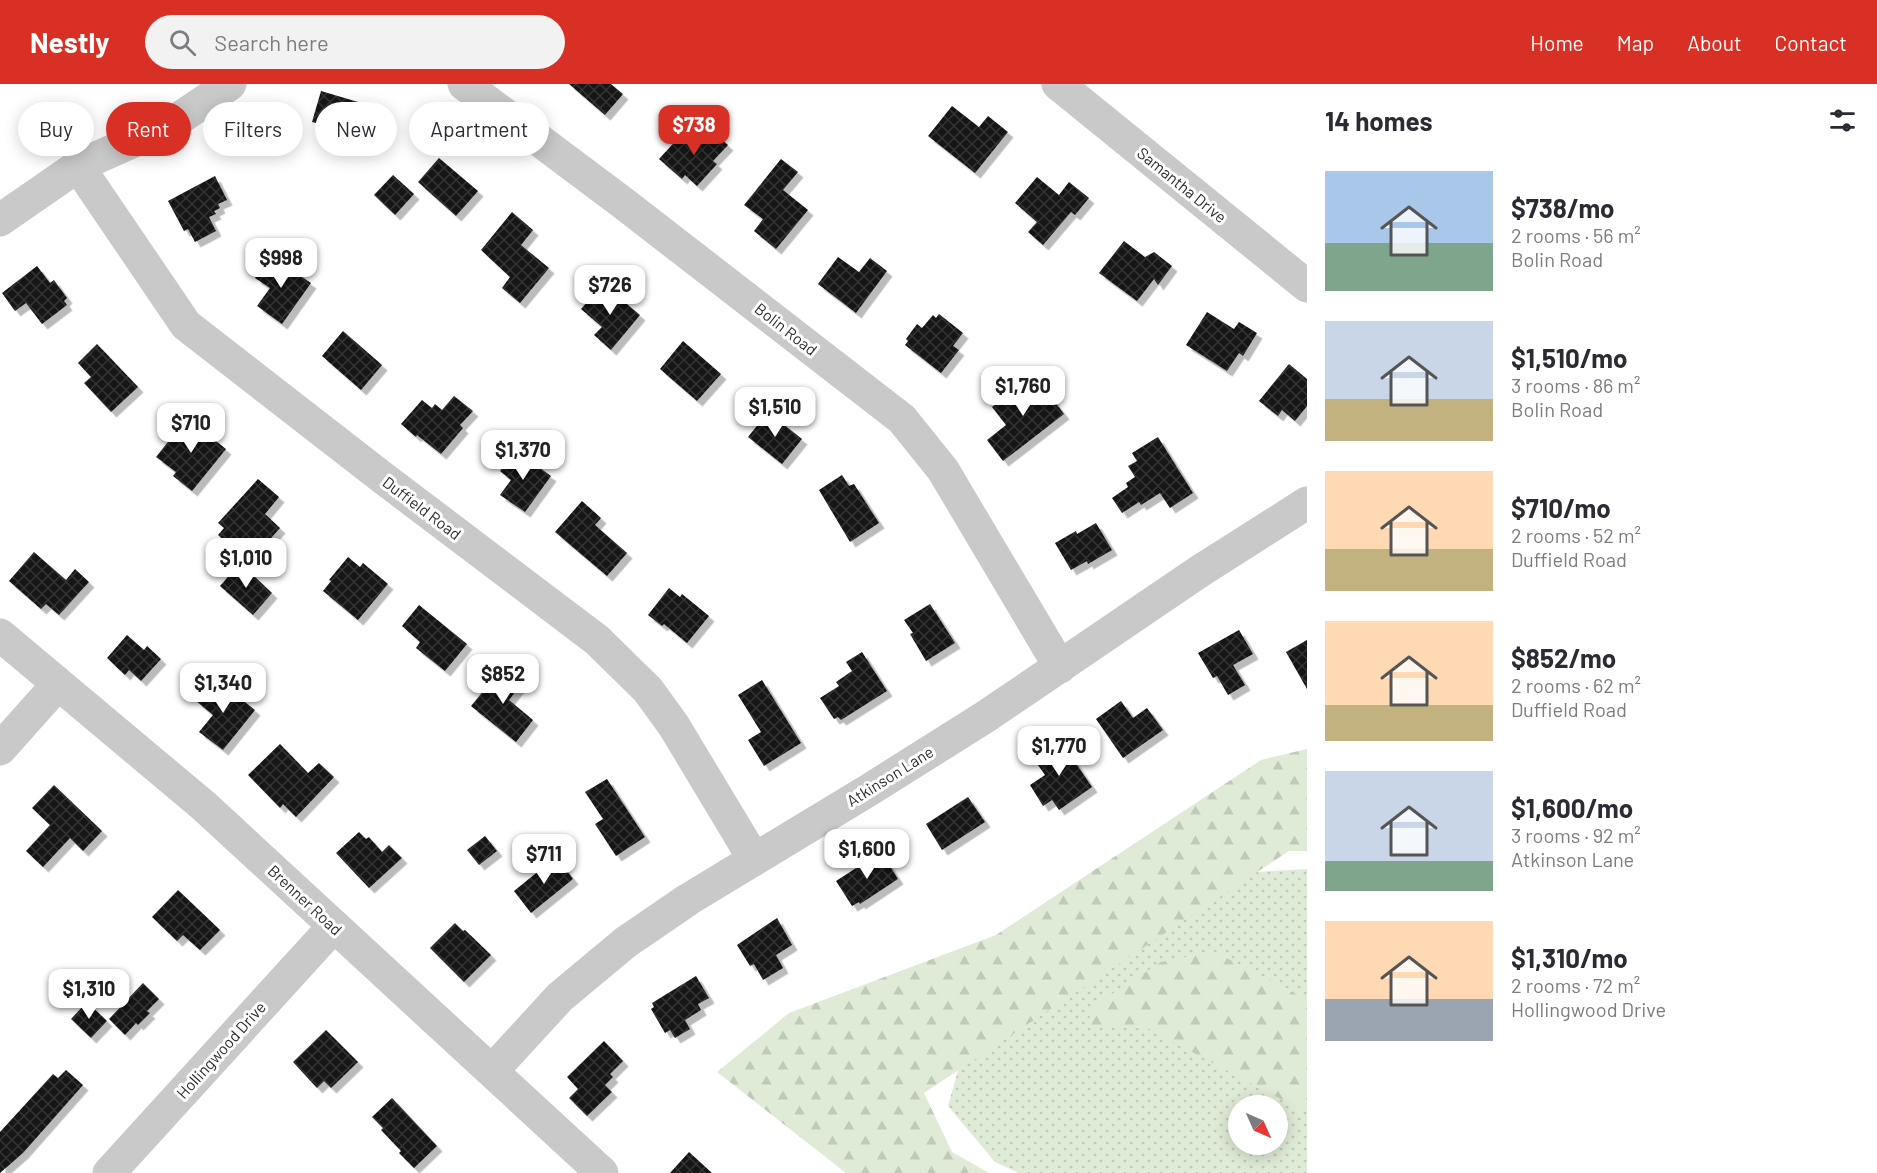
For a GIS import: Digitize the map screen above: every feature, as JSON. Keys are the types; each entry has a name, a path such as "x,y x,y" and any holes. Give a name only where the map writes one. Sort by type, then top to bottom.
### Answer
{"street":[{"path":"0,220 78,166 168,126 230,84"},
{"name":"Bolin Road","path":"464,84 623,203 902,419 943,470 1060,667"},
{"name":"Samantha Drive","path":"1058,84 1307,286"},
{"name":"Duffield Road","path":"78,166 186,324 373,471 597,640 648,690 674,726 754,859"},
{"name":"Atkinson Lane","path":"492,1071 560,997 626,942 689,899 869,790 1060,667 1200,571 1307,503"},
{"name":"Brenner Road","path":"0,635 204,806 602,1173"},
{"path":"0,749 58,684"},
{"name":"Hollingwood Drive","path":"109,1173 334,926"}],"green space":[{"path":"1307,749 1307,851 1289,851 924,1093 952,1152 989,1173 846,1173 717,1072 789,1013 996,935 1261,760"},
{"path":"1307,869 1307,1173 1019,1173 995,1162 948,1106 967,1038 1184,876"},
{"path":"1213,951 1307,1000 1307,1113 1288,1103 1288,1095 1273,1095 1149,1029 1086,1025 1095,1005 1161,962"}],"building":[{"path":"569,84 611,84 623,94 605,115"},
{"path":"321,91 358,102 318,102"},
{"path":"952,106 979,127 988,116 1008,132 975,173 928,136"},
{"path":"708,128 728,145 713,161 717,164 697,186 685,175 682,179 659,159 681,135 693,145"},
{"path":"439,158 478,191 456,216 418,182"},
{"path":"781,159 798,172 783,190 808,210 776,249 754,231 763,219 744,205"},
{"path":"393,175 414,194 395,215 374,195"},
{"path":"215,176 227,200 218,204 220,208 214,211 216,214 209,217 216,231 195,242 188,229 184,231 168,201"},
{"path":"1037,177 1059,195 1069,182 1089,198 1075,215 1071,212 1043,245 1028,232 1037,222 1015,203"},
{"path":"512,212 533,230 521,245 549,268 520,303 502,288 510,277 481,250"},
{"path":"1124,241 1145,257 1154,252 1172,266 1158,285 1154,279 1137,301 1099,273"},
{"path":"271,256 311,283 282,324 257,306 270,288 255,278"},
{"path":"838,257 859,272 870,258 887,271 856,313 818,284"},
{"path":"37,266 50,283 54,280 67,298 64,301 67,305 42,324 26,303 15,311 2,293"},
{"path":"603,284 640,315 611,350 594,335 602,327 581,309"},
{"path":"1207,312 1234,329 1239,322 1257,333 1243,356 1239,353 1227,371 1186,345"},
{"path":"939,314 963,333 953,346 959,350 941,373 905,345 908,341 906,339 917,324 922,328 933,315 936,318"},
{"path":"343,331 382,365 361,390 322,356"},
{"path":"683,341 721,374 697,401 660,369"},
{"path":"97,344 138,387 111,412 84,383 91,377 78,363"},
{"path":"1289,364 1307,379 1307,406 1295,421 1282,410 1278,416 1259,401"},
{"path":"1034,375 1064,414 1003,461 987,440 1006,425 992,407"},
{"path":"454,396 473,411 460,425 463,428 441,454 401,424 422,400 432,408 435,404 442,410"},
{"path":"768,412 802,439 782,464 748,437"},
{"path":"187,418 226,449 192,491 173,476 176,472 156,457"},
{"path":"1158,437 1193,493 1170,508 1160,493 1141,505 1139,502 1122,513 1112,498 1128,487 1126,483 1135,477 1128,466 1137,461 1132,453"},
{"path":"515,450 551,476 525,512 500,495 511,480 500,471"},
{"path":"842,475 849,486 854,484 879,523 850,542 819,490"},
{"path":"258,479 279,497 265,514 280,528 249,563 218,535 224,528 218,523"},
{"path":"582,501 601,518 595,525 627,553 607,576 555,532"},
{"path":"1096,523 1112,550 1088,564 1087,561 1071,570 1055,543"},
{"path":"34,552 66,580 75,569 89,582 59,615 46,604 41,609 9,581"},
{"path":"348,557 360,567 363,563 388,584 358,620 323,591"},
{"path":"240,563 272,593 253,615 220,586"},
{"path":"669,588 680,597 682,594 709,616 687,643 664,624 662,626 648,615"},
{"path":"930,604 955,643 926,661 904,620"},
{"path":"419,605 467,644 445,671 416,648 420,642 402,626"},
{"path":"1239,630 1253,654 1233,665 1245,685 1228,695 1217,676 1213,678 1198,653"},
{"path":"127,635 144,650 147,646 161,659 141,681 129,670 125,675 107,658"},
{"path":"1307,640 1307,689 1286,652"},
{"path":"862,652 887,691 841,720 838,717 834,719 820,698 839,686 836,682 852,671 846,662"},
{"path":"503,667 522,683 509,700 533,720 516,742 471,706"},
{"path":"215,678 255,710 223,750 199,732 213,715 196,701"},
{"path":"762,680 801,743 764,766 748,740 761,732 738,695"},
{"path":"1121,701 1133,718 1147,708 1163,730 1123,758 1096,719"},
{"path":"1060,740 1092,787 1059,810 1052,800 1043,806 1030,785 1045,775 1033,758"},
{"path":"280,744 308,773 319,763 334,777 296,817 283,804 280,808 248,775"},
{"path":"607,779 645,837 616,856 595,824 603,819 585,792"},
{"path":"54,785 102,831 83,851 70,838 43,867 26,851 50,825 32,808"},
{"path":"968,797 985,822 942,850 926,824"},
{"path":"359,832 366,839 369,837 382,852 389,845 402,858 369,888 336,853"},
{"path":"485,836 497,851 479,865 467,850"},
{"path":"881,852 898,879 860,904 859,902 852,906 836,881"},
{"path":"556,857 573,879 531,913 514,891"},
{"path":"178,890 220,930 200,950 183,935 177,941 152,917"},
{"path":"777,918 792,945 776,955 783,968 763,980 754,964 750,966 737,945"},
{"path":"455,923 491,955 464,982 430,948"},
{"path":"696,976 709,998 698,1004 701,1010 685,1020 690,1029 675,1038 670,1030 665,1033 651,1009 654,1007 652,1003"},
{"path":"143,983 159,999 147,1011 150,1013 125,1035 109,1019"},
{"path":"87,1002 107,1021 91,1038 71,1019"},
{"path":"326,1030 358,1062 331,1088 324,1081 317,1088 293,1062"},
{"path":"604,1041 623,1061 610,1074 613,1077 605,1085 612,1092 587,1116 569,1098 578,1089 567,1077"},
{"path":"66,1070 83,1085 23,1153 0,1173 0,1132 53,1074 58,1078"},
{"path":"392,1098 437,1146 414,1168 399,1153 401,1151 372,1117"},
{"path":"689,1152 712,1173 670,1173"}]}
